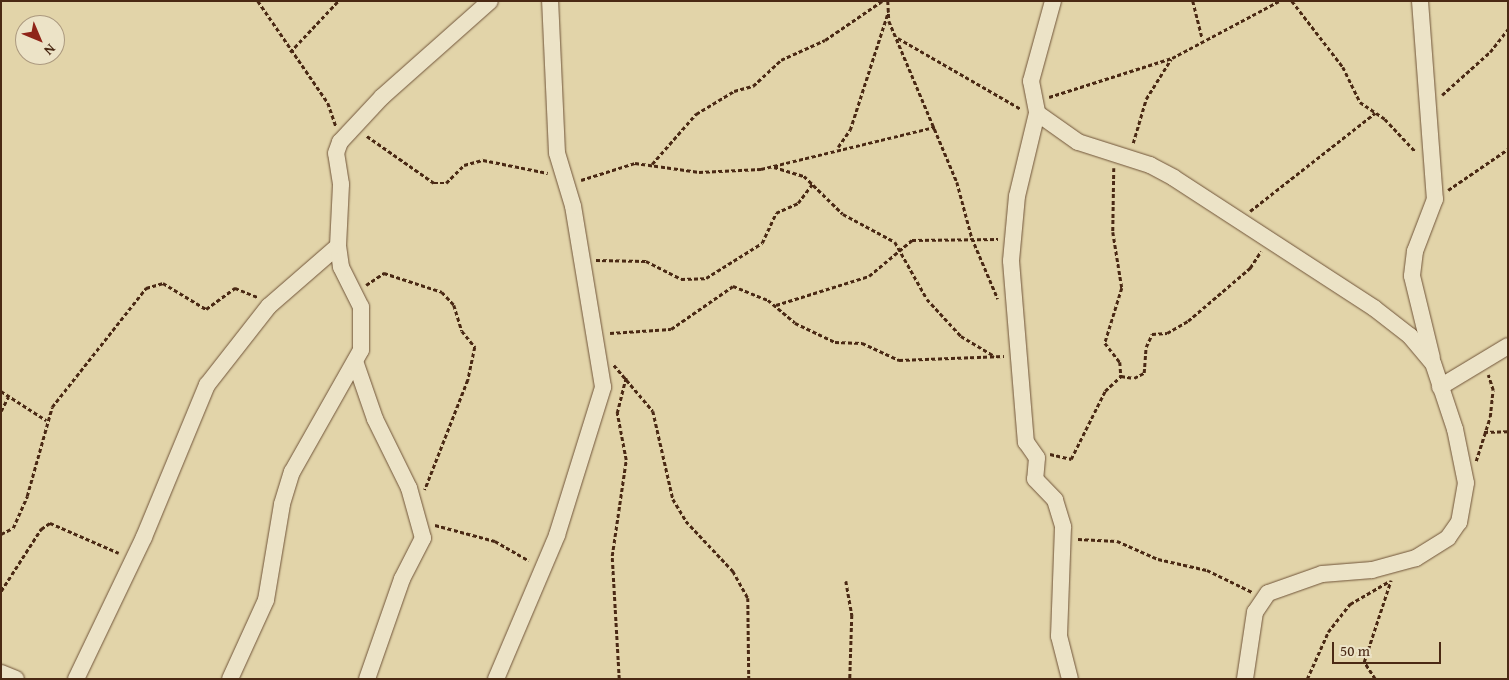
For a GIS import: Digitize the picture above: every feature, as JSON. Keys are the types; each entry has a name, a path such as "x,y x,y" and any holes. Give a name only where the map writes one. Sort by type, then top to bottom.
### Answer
{"street":[{"path":"230,679 266,600 282,504 292,472 311,433 356,364 363,323 354,292 341,266 338,246 342,184 336,153 340,142 352,125 490,1"},
{"path":"496,679 541,576 600,407 599,354 582,259 557,153 550,1"},
{"path":"1053,1 1031,81 1035,111 1012,236 1026,442 1037,458 1033,473 1060,513 1064,540 1059,636 1070,679"},
{"path":"1245,679 1255,612 1268,594 1322,574 1404,561 1435,550 1448,538 1459,522 1466,483 1412,276 1415,251 1434,199 1430,105 1420,1"},
{"path":"1035,111 1078,142 1150,165 1240,220 1374,308 1410,336 1433,362"},
{"path":"76,679 133,557 207,385 269,306 338,246"},
{"path":"1440,387 1482,359 1508,346"},
{"path":"356,364 416,514 423,538 402,579 367,679"},
{"path":"1,673 16,679"}],"path":[{"path":"258,1 290,52 328,103 340,142"},
{"path":"290,52 338,1"},
{"path":"652,164 696,114 761,81 781,60 825,40 882,1"},
{"path":"838,148 846,139 862,96 888,10 888,1"},
{"path":"1193,1 1202,39"},
{"path":"897,37 1035,111 1172,58 1202,39 1251,19 1279,1"},
{"path":"1292,1 1342,68 1360,102 1401,133 1419,156"},
{"path":"888,10 897,37 935,127 972,238 1001,307"},
{"path":"1430,105 1490,52 1508,29"},
{"path":"1120,376 1120,362 1105,343 1122,288 1113,232 1120,156 1146,99 1165,75 1172,58"},
{"path":"1240,220 1375,113"},
{"path":"352,125 434,183 446,183 464,166 483,160 530,167 564,181 617,166 652,164 699,172 772,167 838,148 935,127"},
{"path":"1434,199 1508,149"},
{"path":"772,167 814,182 843,214 881,232 901,249 927,299 961,336 994,356"},
{"path":"582,259 646,261 681,279 706,278 762,243 776,213 798,202 814,182"},
{"path":"776,305 869,276 901,249 918,239 1012,236"},
{"path":"1037,458 1049,454 1071,459 1105,391 1120,376 1140,376 1152,334 1175,328 1226,291 1250,268 1270,240"},
{"path":"354,292 384,273 442,292 454,305 462,331 475,347 468,380 416,514 514,549 541,576"},
{"path":"1,534 13,528 27,496 46,420 82,366 133,301 154,282 163,283 206,310 235,288 246,289 269,306"},
{"path":"595,331 671,328 733,286 776,305 795,324 835,342 862,343 899,360 1009,355"},
{"path":"599,354 626,376 659,426 663,466 673,499 686,520 734,571 748,598 750,679"},
{"path":"1466,483 1484,432 1493,390 1482,359"},
{"path":"619,679 612,556 626,460 617,413 626,376"},
{"path":"1,391 46,420"},
{"path":"1,411 8,397"},
{"path":"1484,432 1508,431"},
{"path":"1,591 41,528 50,523 133,557"},
{"path":"1064,540 1116,541 1158,559 1223,576 1264,599"},
{"path":"1375,679 1364,662 1392,579 1404,561"},
{"path":"1308,679 1328,632 1350,604 1392,579"},
{"path":"846,581 852,615 850,679"}]}
